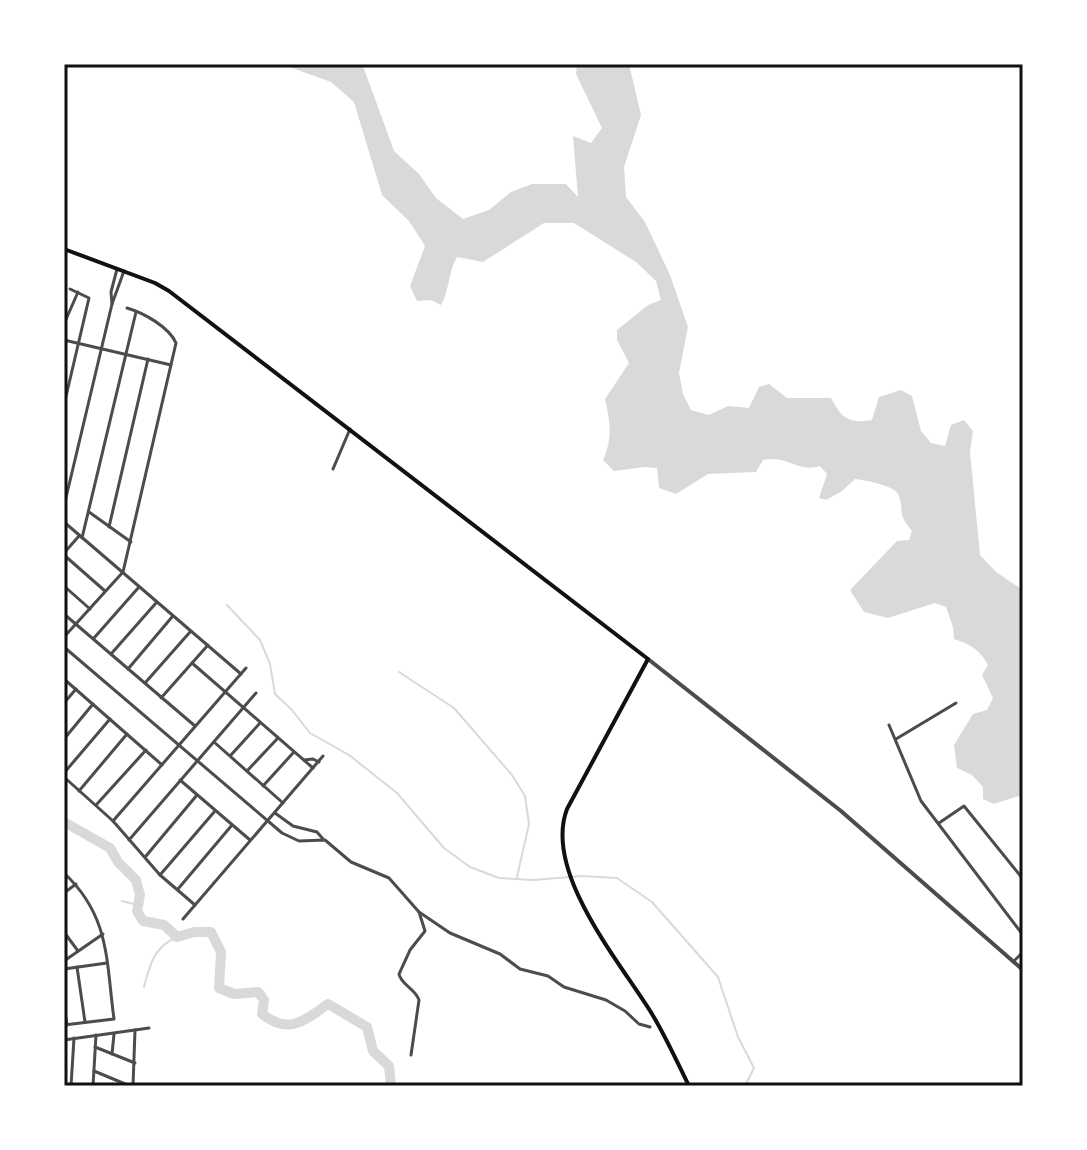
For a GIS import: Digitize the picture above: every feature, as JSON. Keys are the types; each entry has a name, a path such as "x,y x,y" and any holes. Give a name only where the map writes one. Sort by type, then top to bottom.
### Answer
{"main road":[{"path":"64,249 169,291 648,659 567,809 561,830 563,851 586,913 654,1017 689,1086"}],"street":[{"path":"112,304 111,292 117,269"},
{"path":"64,506 100,348 124,271"},
{"path":"64,405 89,298 70,289"},
{"path":"64,324 78,292"},
{"path":"64,637 123,572 176,340 136,311 127,308"},
{"path":"105,591 64,554 81,537 89,512 136,311"},
{"path":"64,340 171,365"},
{"path":"109,527 148,359"},
{"path":"333,469 350,429"},
{"path":"89,512 131,542"},
{"path":"64,522 241,674"},
{"path":"64,586 90,609"},
{"path":"93,639 139,587"},
{"path":"111,654 157,602"},
{"path":"64,614 195,727"},
{"path":"128,669 173,616"},
{"path":"145,683 191,631"},
{"path":"161,698 208,645"},
{"path":"64,647 267,822 299,841 323,839"},
{"path":"648,659 841,811 1023,970"},
{"path":"192,663 313,768"},
{"path":"113,821 246,668"},
{"path":"64,679 162,765"},
{"path":"64,703 76,689"},
{"path":"129,840 256,693"},
{"path":"896,739 956,703"},
{"path":"64,739 93,704"},
{"path":"110,719 64,775 113,821 160,875 195,905"},
{"path":"230,756 260,723"},
{"path":"889,725 915,791 1023,935"},
{"path":"79,791 127,734"},
{"path":"247,771 278,738"},
{"path":"214,742 283,803"},
{"path":"96,805 146,750"},
{"path":"263,786 294,752"},
{"path":"183,919 323,756"},
{"path":"304,760 319,762"},
{"path":"180,780 250,841"},
{"path":"145,857 197,795"},
{"path":"938,823 964,806 1023,879"},
{"path":"160,875 215,810"},
{"path":"275,813 293,826 317,832 351,862 389,878 419,912 450,933 500,954 520,969 548,976 564,987 606,1000 639,1024 650,1027"},
{"path":"177,890 232,825"},
{"path":"64,873 93,908 103,934 114,1019 66,1025 64,1006"},
{"path":"64,893 76,884"},
{"path":"411,1055 419,1000 401,981 399,974 410,950 425,931 419,912"},
{"path":"64,932 78,951"},
{"path":"64,961 103,934"},
{"path":"1013,962 1023,952"},
{"path":"64,969 107,963"},
{"path":"77,967 85,1022"},
{"path":"64,1040 149,1028"},
{"path":"94,1071 132,1086 135,1030"},
{"path":"112,1054 114,1033"},
{"path":"93,1086 96,1035"},
{"path":"71,1086 74,1038"},
{"path":"95,1047 135,1063"}],"shaded area":[{"path":"281,64 363,66 394,151 419,174 436,198 463,219 489,210 511,192 532,184 566,184 578,197 573,136 591,143 602,128 576,74 577,64 629,64 641,115 624,167 626,197 645,222 670,275 688,327 679,373 683,394 691,410 709,415 728,406 749,408 759,387 769,384 787,398 831,398 847,418 864,421 872,420 879,397 901,390 912,396 921,431 931,443 945,446 951,425 964,420 973,431 970,452 980,555 996,572 1023,590 1023,800 1019,796 994,804 983,799 983,787 972,775 957,768 954,745 973,714 987,710 993,698 982,675 988,665 974,648 954,639 946,607 935,603 888,618 864,612 850,590 897,541 909,540 912,531 902,515 896,491 855,479 826,500 819,498 827,474 820,466 805,467 772,459 763,460 756,472 708,474 676,494 659,488 657,468 614,471 603,460 610,430 605,399 629,363 617,340 617,330 648,305 661,300 656,281 636,262 574,223 544,223 483,262 457,257 441,305 431,300 417,301 410,286 425,246 409,221 382,195 354,102 331,82"}],"waterway":[{"path":"227,605 260,640 270,664 275,694 310,733 349,755 397,793 444,848 470,867 499,878 617,878 652,902 718,977 738,1037 754,1068 745,1086"},
{"path":"399,672 454,708 512,775 525,796 529,824 517,877"},
{"path":"64,822 110,848 118,862 136,880 140,895 137,911 143,921 164,925 177,937 194,932 211,932 221,952 219,988 234,994 258,992 264,1000 262,1014 280,1024 304,1020 328,1004 367,1027 373,1051 389,1066 391,1086"},
{"path":"122,901 138,905"},
{"path":"144,987 158,951 177,937"}]}
